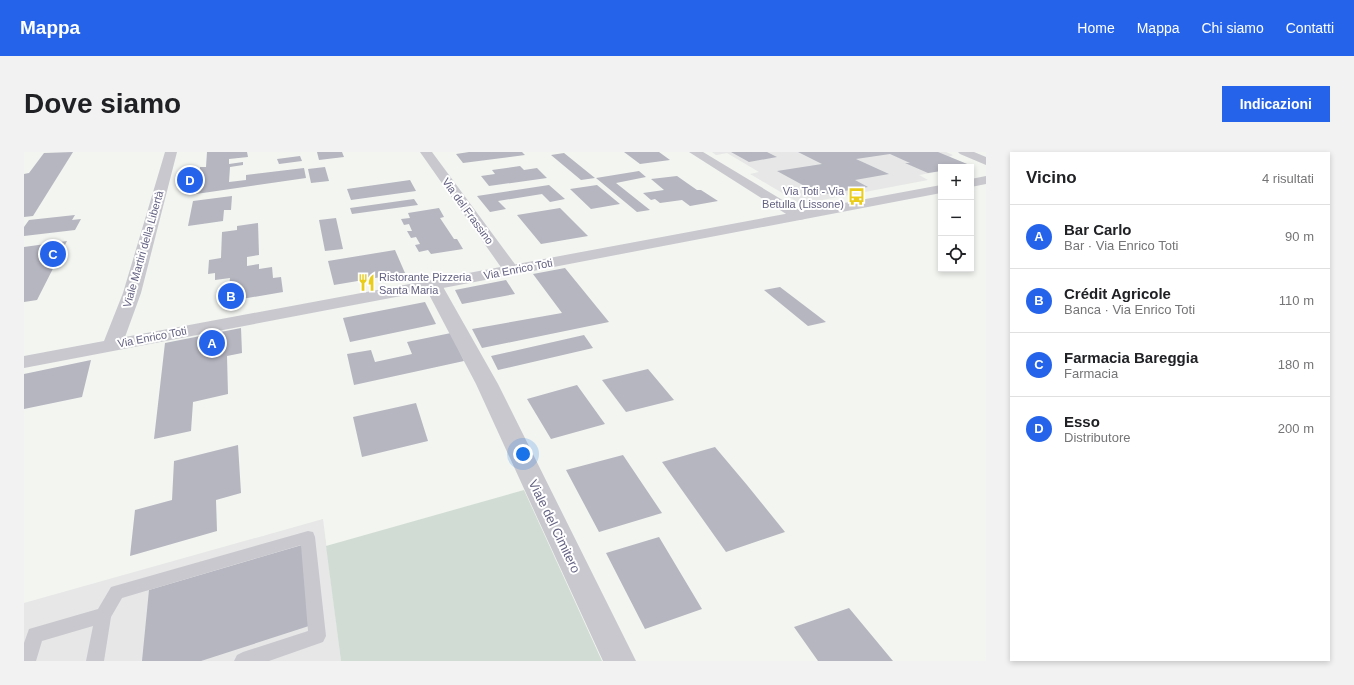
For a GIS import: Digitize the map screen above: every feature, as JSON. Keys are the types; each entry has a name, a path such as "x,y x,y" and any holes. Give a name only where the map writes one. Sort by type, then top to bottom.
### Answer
{"street":[{"name":"Viale Martiri della Libertà","path":"112,345 132,293 171,152"},
{"name":"Via del Frassino","path":"426,152 511,270"},
{"path":"695,152 799,216"},
{"path":"964,152 986,160"},
{"path":"974,182 986,180"},
{"name":"Via Enrico Toti","path":"24,362 938,190"},
{"name":"Viale del Cimitero","path":"433,285 487,384 620,661"}],"lane":[{"path":"95,661 103,615 117,592 308,537 317,636 243,661"},
{"path":"27,661 35,635 103,615"}],"shaded area":[{"path":"712,152 946,152 953,155 949,157 967,164 938,164 938,172 919,175 928,180 801,204 750,174 759,172 727,153 716,155"},
{"path":"524,490 602,661 341,661 326,546"},
{"path":"323,519 341,661 24,661 24,603"}],"building":[{"path":"73,152 33,216 24,217 24,174 29,173 44,153"},
{"path":"207,152 247,152 248,157 229,159 229,164 243,162 243,165 230,167 229,182 246,180 246,175 304,168 306,178 196,194 197,187 180,189 183,174 200,172 200,167 206,167"},
{"path":"317,152 342,152 344,157 319,160"},
{"path":"469,152 522,152 525,155 463,163 456,154"},
{"path":"624,152 659,152 670,160 640,164"},
{"path":"731,152 767,152 777,157 749,162"},
{"path":"798,152 938,152 967,164 938,164 938,171 928,173 905,163 910,163 890,154 856,159 889,174 855,180 868,187 821,195 777,171 822,164"},
{"path":"564,153 595,178 581,180 551,155"},
{"path":"300,156 302,161 279,164 277,159"},
{"path":"520,166 524,170 537,168 547,178 489,186 481,176 495,174 492,170"},
{"path":"325,167 329,181 311,183 308,169"},
{"path":"639,171 646,177 616,183 650,210 637,212 596,178"},
{"path":"677,176 697,190 701,190 718,201 690,206 682,200 660,203 655,199 651,200 643,193 664,190 651,179"},
{"path":"410,180 416,191 351,200 347,189"},
{"path":"549,185 565,199 550,202 542,194 498,201 506,209 490,212 477,196"},
{"path":"597,185 620,204 591,209 570,189"},
{"path":"232,196 231,210 224,210 223,221 188,226 193,201"},
{"path":"414,199 418,205 352,214 350,208"},
{"path":"439,208 444,217 440,218 454,239 457,239 463,249 431,254 428,250 419,252 415,245 420,244 416,237 411,238 407,231 412,231 409,224 404,225 401,219 410,218 408,213"},
{"path":"560,208 588,236 541,244 517,215"},
{"path":"75,215 72,220 81,219 75,230 24,236 24,227 29,220"},
{"path":"336,218 343,249 325,251 319,220"},
{"path":"258,223 259,255 247,257 247,266 259,264 259,269 272,267 273,278 281,277 283,292 218,303 219,290 229,288 230,278 215,280 215,273 208,274 209,260 221,258 222,232 237,230 237,226"},
{"path":"67,241 37,300 24,302 24,247"},
{"path":"395,250 405,273 334,285 328,261"},
{"path":"565,268 609,322 482,348 472,329 562,313 533,274"},
{"path":"506,280 515,294 462,304 455,290"},
{"path":"780,287 826,322 808,326 764,290"},
{"path":"425,302 436,324 350,342 343,318"},
{"path":"241,328 242,353 227,356 228,394 193,402 191,431 154,439 165,343"},
{"path":"451,333 464,361 354,385 347,354 371,350 375,362 412,354 407,342"},
{"path":"584,335 593,348 498,370 491,356"},
{"path":"91,360 82,397 24,409 24,374"},
{"path":"648,369 674,400 626,412 602,380"},
{"path":"577,385 605,424 551,439 527,399"},
{"path":"416,403 428,441 362,457 353,417"},
{"path":"238,445 241,493 216,500 217,531 130,556 135,510 172,500 174,461"},
{"path":"715,447 785,532 726,552 662,462"},
{"path":"623,455 662,513 599,532 566,470"},
{"path":"659,537 702,609 645,629 606,553"},
{"path":"302,545 312,625 201,661 142,661 149,590"},
{"path":"849,608 893,661 818,661 794,627"}],"place":[{"name":"Esso","path":"190,180"},
{"name":"Via Toti - Via Betulla (Lissone)","path":"857,197"},
{"name":"Farmacia Bareggia","path":"53,254"},
{"name":"Ristorante Pizzeria Santa Maria","path":"366,283"},
{"name":"Crédit Agricole","path":"231,296"},
{"name":"Bar Carlo","path":"212,343"}]}
